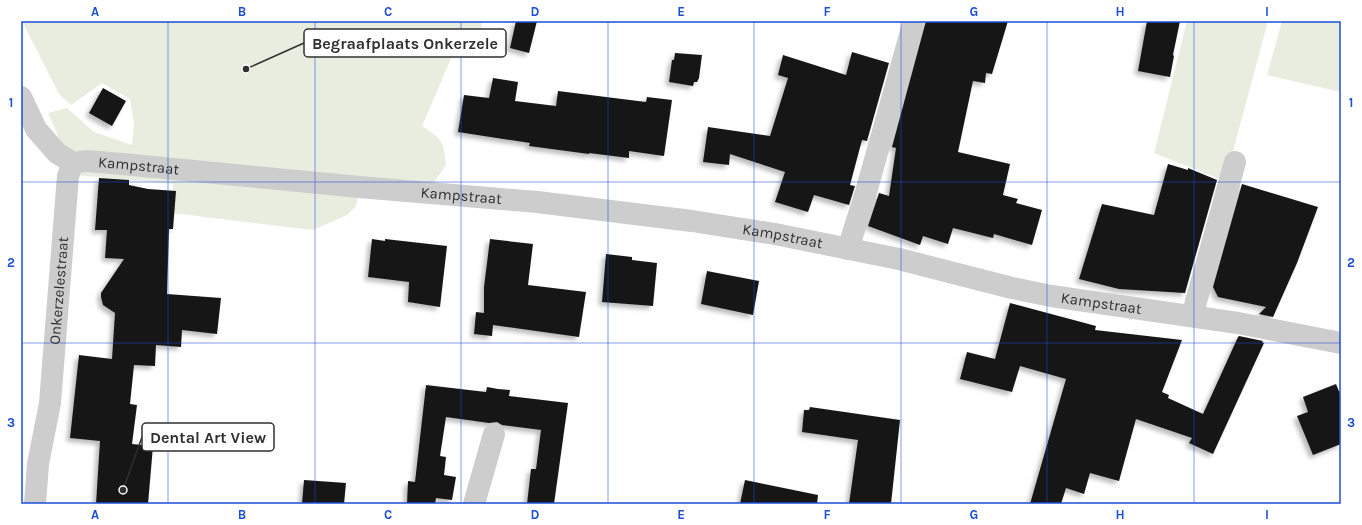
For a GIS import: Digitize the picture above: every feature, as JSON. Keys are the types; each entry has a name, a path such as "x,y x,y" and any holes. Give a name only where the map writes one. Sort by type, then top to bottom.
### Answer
{"street":[{"path":"848,249 866,192 914,21"},
{"path":"21,97 36,129 58,153 73,163"},
{"name":"Kampstraat","path":"73,163 86,161 122,164 359,187 537,202 692,221 775,234 848,249 1051,296 1238,323 1341,343"},
{"path":"1192,316 1235,162"},
{"name":"Onkerzelestraat","path":"35,504 38,464 50,403 68,176 73,163"},
{"path":"474,504 494,434"}],"shaded area":[{"path":"22,21 482,21 478,57 452,56 422,126 441,141 444,151 446,165 433,184 362,180 356,206 347,215 313,230 172,213 173,184 75,175 48,113 67,108 94,132 132,145 134,125 130,99 102,83 71,105 59,94"},
{"path":"1187,21 1268,21 1225,181 1154,153"},
{"path":"1282,21 1341,21 1341,92 1267,75"}],"building":[{"path":"516,21 537,21 529,53 510,48"},
{"path":"926,21 1008,21 992,74 986,73 985,83 973,81 958,152 1010,164 1003,195 1018,199 1016,203 1042,210 1032,245 994,234 993,238 953,228 948,244 923,236 920,245 868,226 879,193 889,196 896,148 892,147"},
{"path":"1147,21 1180,21 1170,77 1138,71"},
{"path":"852,52 889,63 867,141 862,140 850,185 855,186 849,205 814,195 808,212 775,202 785,172 730,154 729,165 703,162 708,127 770,136 788,78 778,75 783,55 846,75"},
{"path":"675,53 702,55 699,78 697,82 694,82 693,86 669,82 672,60 674,60"},
{"path":"493,78 518,82 515,101 556,106 558,91 646,102 647,97 672,100 664,156 629,151 629,158 589,154 529,146 530,143 458,132 464,95 489,98"},
{"path":"103,88 126,101 112,126 89,113"},
{"path":"1168,164 1188,170 1188,168 1217,180 1185,293 1119,289 1079,279 1102,204 1154,215"},
{"path":"99,178 129,180 129,185 148,189 176,191 173,229 169,229 167,294 221,298 217,334 182,330 181,347 156,345 155,366 134,365 130,404 137,405 132,444 153,446 148,504 96,504 100,441 70,438 79,355 112,359 115,313 103,305 101,293 124,259 105,258 107,230 95,230"},
{"path":"1242,184 1318,207 1297,263 1273,317 1259,314 1266,307 1218,297 1213,287"},
{"path":"372,239 385,241 385,239 447,246 440,307 408,302 409,282 368,277"},
{"path":"490,239 533,244 528,285 586,292 579,337 493,325 492,336 474,334 476,312 484,313 484,287"},
{"path":"606,254 632,257 632,260 657,263 653,306 602,302"},
{"path":"707,271 759,281 753,315 701,304"},
{"path":"1010,303 1096,326 1095,330 1182,340 1162,392 1169,395 1168,398 1203,414 1238,337 1263,341 1262,342 1264,343 1213,454 1189,443 1192,438 1136,419 1119,481 1090,473 1084,494 1066,488 1061,504 1030,504 1066,379 1020,366 1012,392 960,379 967,352 995,359"},
{"path":"1336,384 1341,396 1341,444 1313,455 1297,416 1308,412 1303,397"},
{"path":"426,385 486,392 487,387 510,390 509,396 568,403 554,504 527,504 531,469 536,469 541,430 502,425 497,422 489,423 446,417 440,456 446,457 444,475 456,477 452,500 436,498 435,504 407,504 408,481 415,482"},
{"path":"810,407 900,420 891,504 849,504 858,440 802,432 804,410 809,410"},
{"path":"304,480 346,483 344,504 302,504"},
{"path":"745,480 818,495 817,504 740,504"}],"place":[{"name":"Begraafplaats Onkerzele","path":"246,69"},
{"name":"Dental Art View","path":"123,490"}]}
